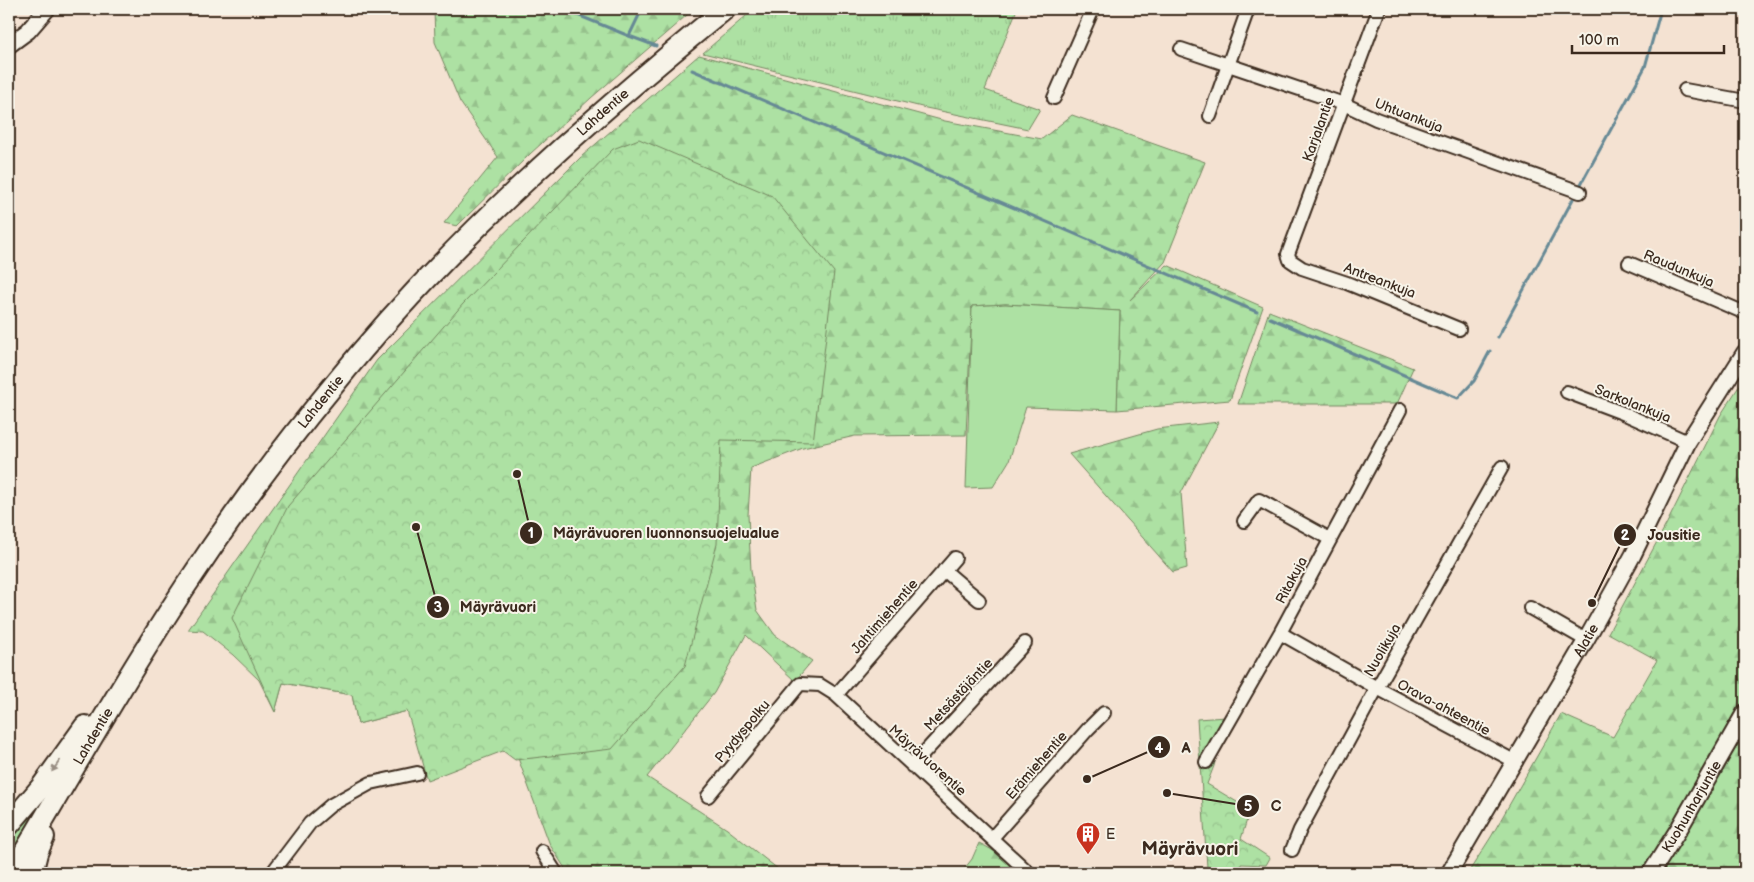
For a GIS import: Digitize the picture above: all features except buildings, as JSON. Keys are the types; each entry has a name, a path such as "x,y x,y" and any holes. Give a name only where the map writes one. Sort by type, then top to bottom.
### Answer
{"highway":[{"name":"Lahdentie","path":"12,873 158,628 219,536 264,474 334,384 384,326 493,211 538,168 646,73 725,9"},
{"path":"9,825 42,786 158,628"},
{"path":"32,873 37,853 45,834 117,696"}],"main road":[{"name":"Kuohunharjuntie","path":"1651,873 1680,827 1745,713"}],"street":[{"path":"9,45 28,31 47,9"},
{"path":"1054,98 1093,9"},
{"path":"1210,116 1248,9"},
{"name":"Karjalantie","path":"1290,260 1288,254 1379,9"},
{"name":"Uhtuankuja","path":"1182,49 1344,104 1376,119 1580,192"},
{"path":"1684,90 1745,101"},
{"name":"Antreankuja","path":"1290,260 1302,268 1347,283 1459,329"},
{"name":"Raudunkuja","path":"1629,262 1745,313"},
{"name":"Alatie","path":"1449,873 1586,640 1633,555 1688,442 1745,352"},
{"name":"Sarkolankuja","path":"1567,392 1625,414 1688,442"},
{"name":"Ritakuja","path":"1206,762 1280,633 1400,410"},
{"name":"Nuolikuja","path":"1292,850 1300,830 1377,688 1502,467"},
{"path":"1244,521 1258,500 1330,539"},
{"name":"Jahtimiehentie","path":"836,695 955,558"},
{"path":"944,570 979,600"},
{"path":"1530,608 1586,640"},
{"name":"Orava-ahteentie","path":"1280,633 1377,688 1516,762"},
{"name":"Metsästäjäntie","path":"912,766 1026,643"},
{"name":"Mäyrävuorentie","path":"800,684 820,685 836,695 1029,873"},
{"name":"Pyydyspolku","path":"708,796 800,684"},
{"name":"Erämiehentie","path":"992,838 1088,728 1104,713"},
{"path":"272,873 310,823 331,806 371,783 417,773"},
{"path":"542,851 556,873"}],"green space":[{"path":"434,9 694,9 591,98 530,154 457,226 444,223 498,157 460,102 435,42"},
{"path":"754,9 1017,9 985,90 1040,109 1028,129 926,108 703,53"},
{"path":"699,55 945,121 1042,139 1072,115 1205,162 1165,262 1130,300 1167,265 1263,307 1230,400 1117,410 1120,311 1006,304 972,306 966,435 855,436 803,448 751,468 748,515 751,570 757,610 775,635 812,661 795,681 746,635 714,693 647,777 727,829 783,873 568,873 550,845 515,750 407,711 358,724 352,695 283,683 275,712 259,680 233,655 203,631 188,630 377,360 582,156"},
{"path":"639,139 772,196 834,272 813,442 721,440 717,544 685,666 612,749 515,760 503,751 427,780 407,711 358,724 352,695 283,683 275,712 232,618 288,506 463,304 613,149"},
{"path":"1005,304 1120,311 1117,410 1026,407 1009,461 993,487 966,488 972,306"},
{"path":"1269,311 1413,368 1397,404 1238,404"},
{"path":"1745,377 1745,873 1468,873 1491,837 1561,714 1613,737 1657,660 1608,633 1667,523 1720,416"},
{"path":"1219,422 1181,493 1187,568 1173,572 1069,454 1157,429"},
{"path":"1226,717 1214,766 1207,784 1237,802 1249,813 1241,839 1270,858 1266,865 1241,864 1240,873 1128,873 1207,867 1197,719"},
{"path":"78,744 9,863 11,844 9,844 9,831"},
{"path":"979,843 1000,856 1018,873 961,873 972,859"}],"waterway":[{"path":"575,14 629,36 642,9"},
{"path":"1581,184 1645,67 1661,9"},
{"path":"629,36 656,46"},
{"path":"692,70 1257,312"},
{"path":"1498,337 1573,199"},
{"path":"1270,318 1458,398 1474,381 1490,351"}],"place":[{"name":"Mäyrävuoren luonnonsuojelualue","path":"517,474"},
{"name":"Mäyrävuori","path":"416,527"},
{"name":"Jousitie","path":"1592,603"},
{"name":"A","path":"1087,779"},
{"name":"C","path":"1167,793"},
{"name":"E","path":"1088,855"}],"district":[{"name":"Mäyrävuori","path":"1190,848"}]}
